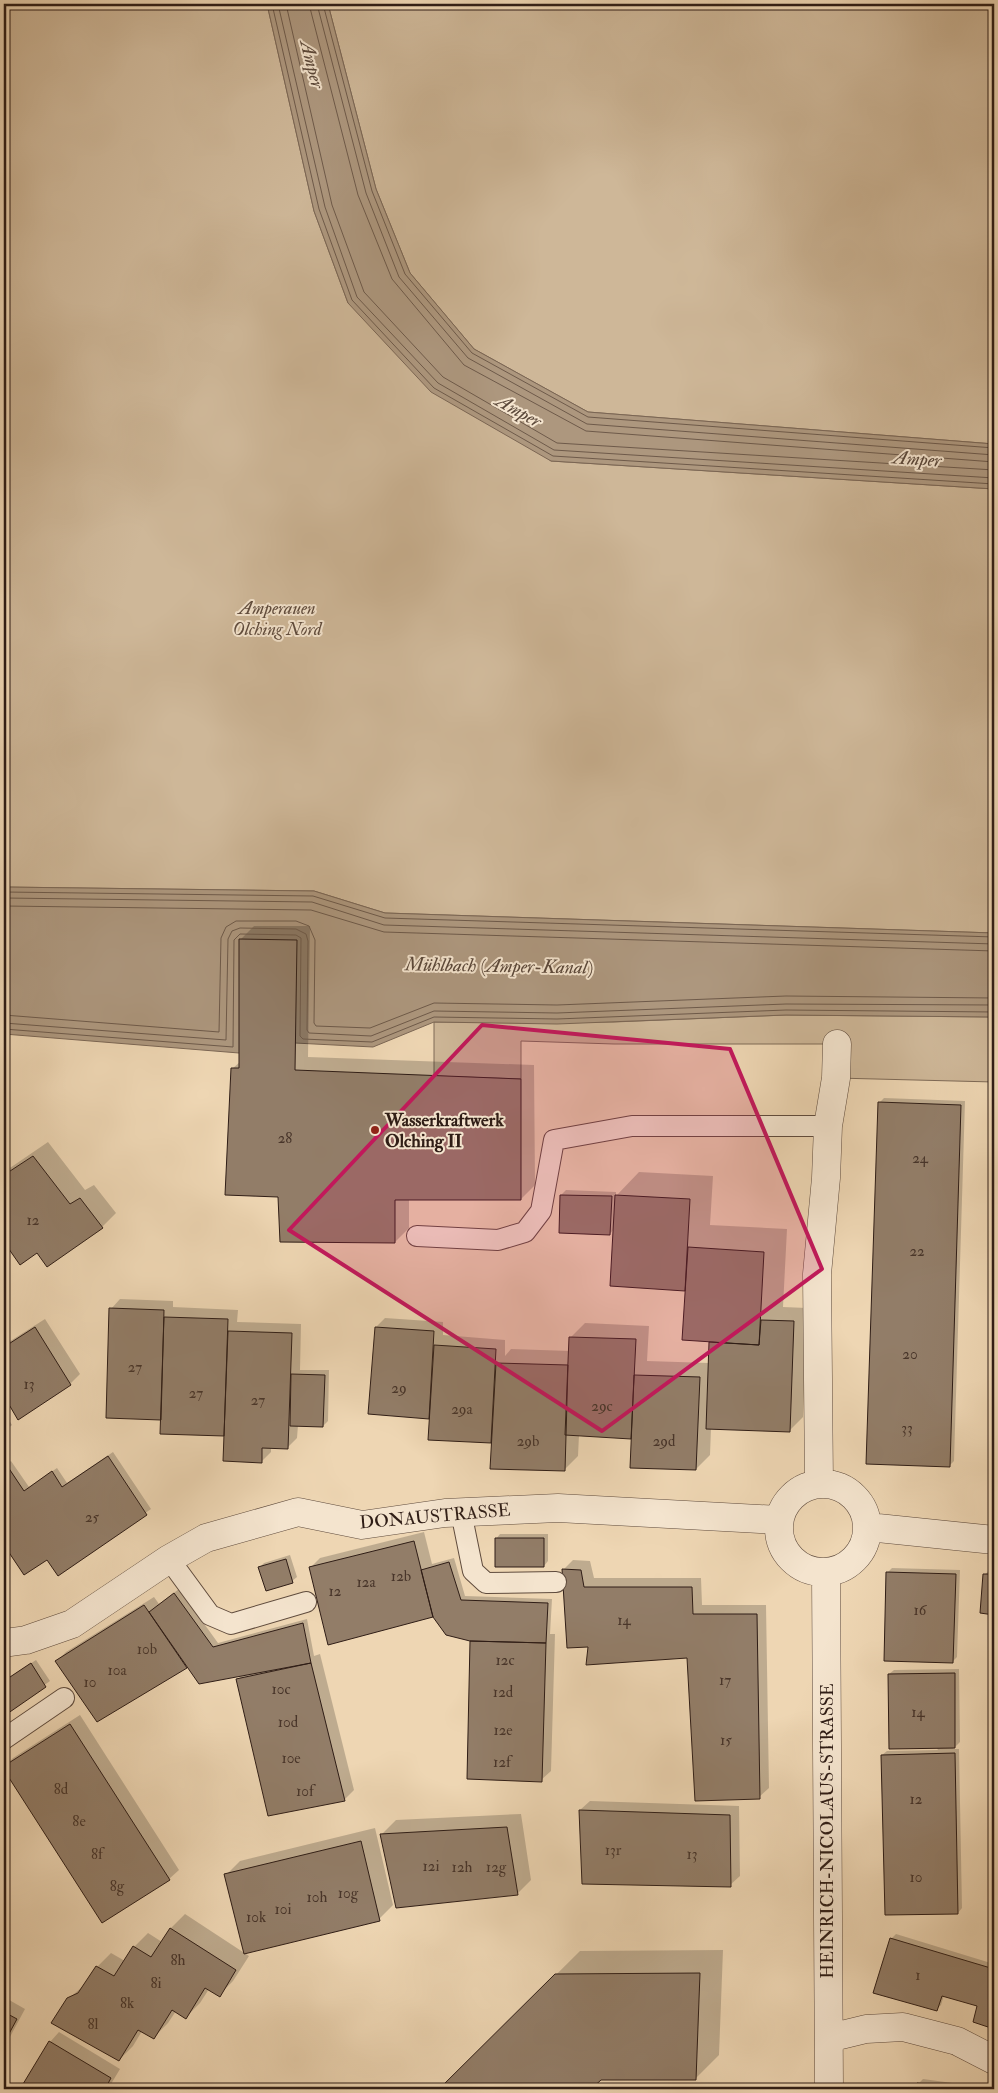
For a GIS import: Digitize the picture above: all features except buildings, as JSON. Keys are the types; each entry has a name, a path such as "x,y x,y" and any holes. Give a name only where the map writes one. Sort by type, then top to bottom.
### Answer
{"street":[{"path":"819,1484 817,1274 826,1178 828,1126 836,1078 837,1044"},
{"path":"819,1484 838,1486 853,1496 864,1510 868,1527 863,1547 854,1561 842,1568 826,1573 800,1566 786,1554 779,1537 779,1520 784,1506 793,1495 805,1487 819,1484"},
{"name":"DONAUSTRASSE","path":"4,1642 26,1640 72,1624 169,1559 206,1538 298,1512 362,1526 461,1512 558,1508 779,1520"},
{"path":"868,1527 994,1540"},
{"name":"HEINRICH-NICOLAUS-STRASSE","path":"826,1573 829,2089"},
{"path":"829,2038 866,2029 903,2027 958,2041 994,2060"}],"lane":[{"path":"417,1236 498,1240 525,1232 541,1211 554,1140 632,1126 828,1126"},
{"path":"461,1512 473,1572 486,1583 556,1582"},
{"path":"169,1559 210,1615 231,1624 306,1602"},
{"path":"4,1739 64,1698"}],"highlighted area":[{"path":"482,1025 730,1049 822,1269 602,1431 289,1230"}],"green space":[{"name":"Amperauen Olching Nord","path":"4,4 267,4 314,211 348,303 551,461 994,489 994,933 385,913 314,891 4,887"},
{"path":"328,4 994,4 994,444 588,412 474,349 410,273 376,189"},
{"path":"786,1015 994,1017 994,1082 836,1078 837,1044 614,1044 521,1041 521,1079 434,1076 434,1022 613,1022"}],"water":[{"name":"Amper","path":"267,4 328,4 376,189 410,273 474,349 588,412 994,444 994,489 551,461 431,392 348,303 314,211"},
{"name":"Mühlbach (Amper-Kanal)","path":"4,887 314,891 385,913 994,933 994,1017 786,1015 557,1024 434,1022 373,1047 295,1043 239,1053 4,1034"}],"place":[{"name":"Wasserkraftwerk Olching II","path":"375,1130"}]}
